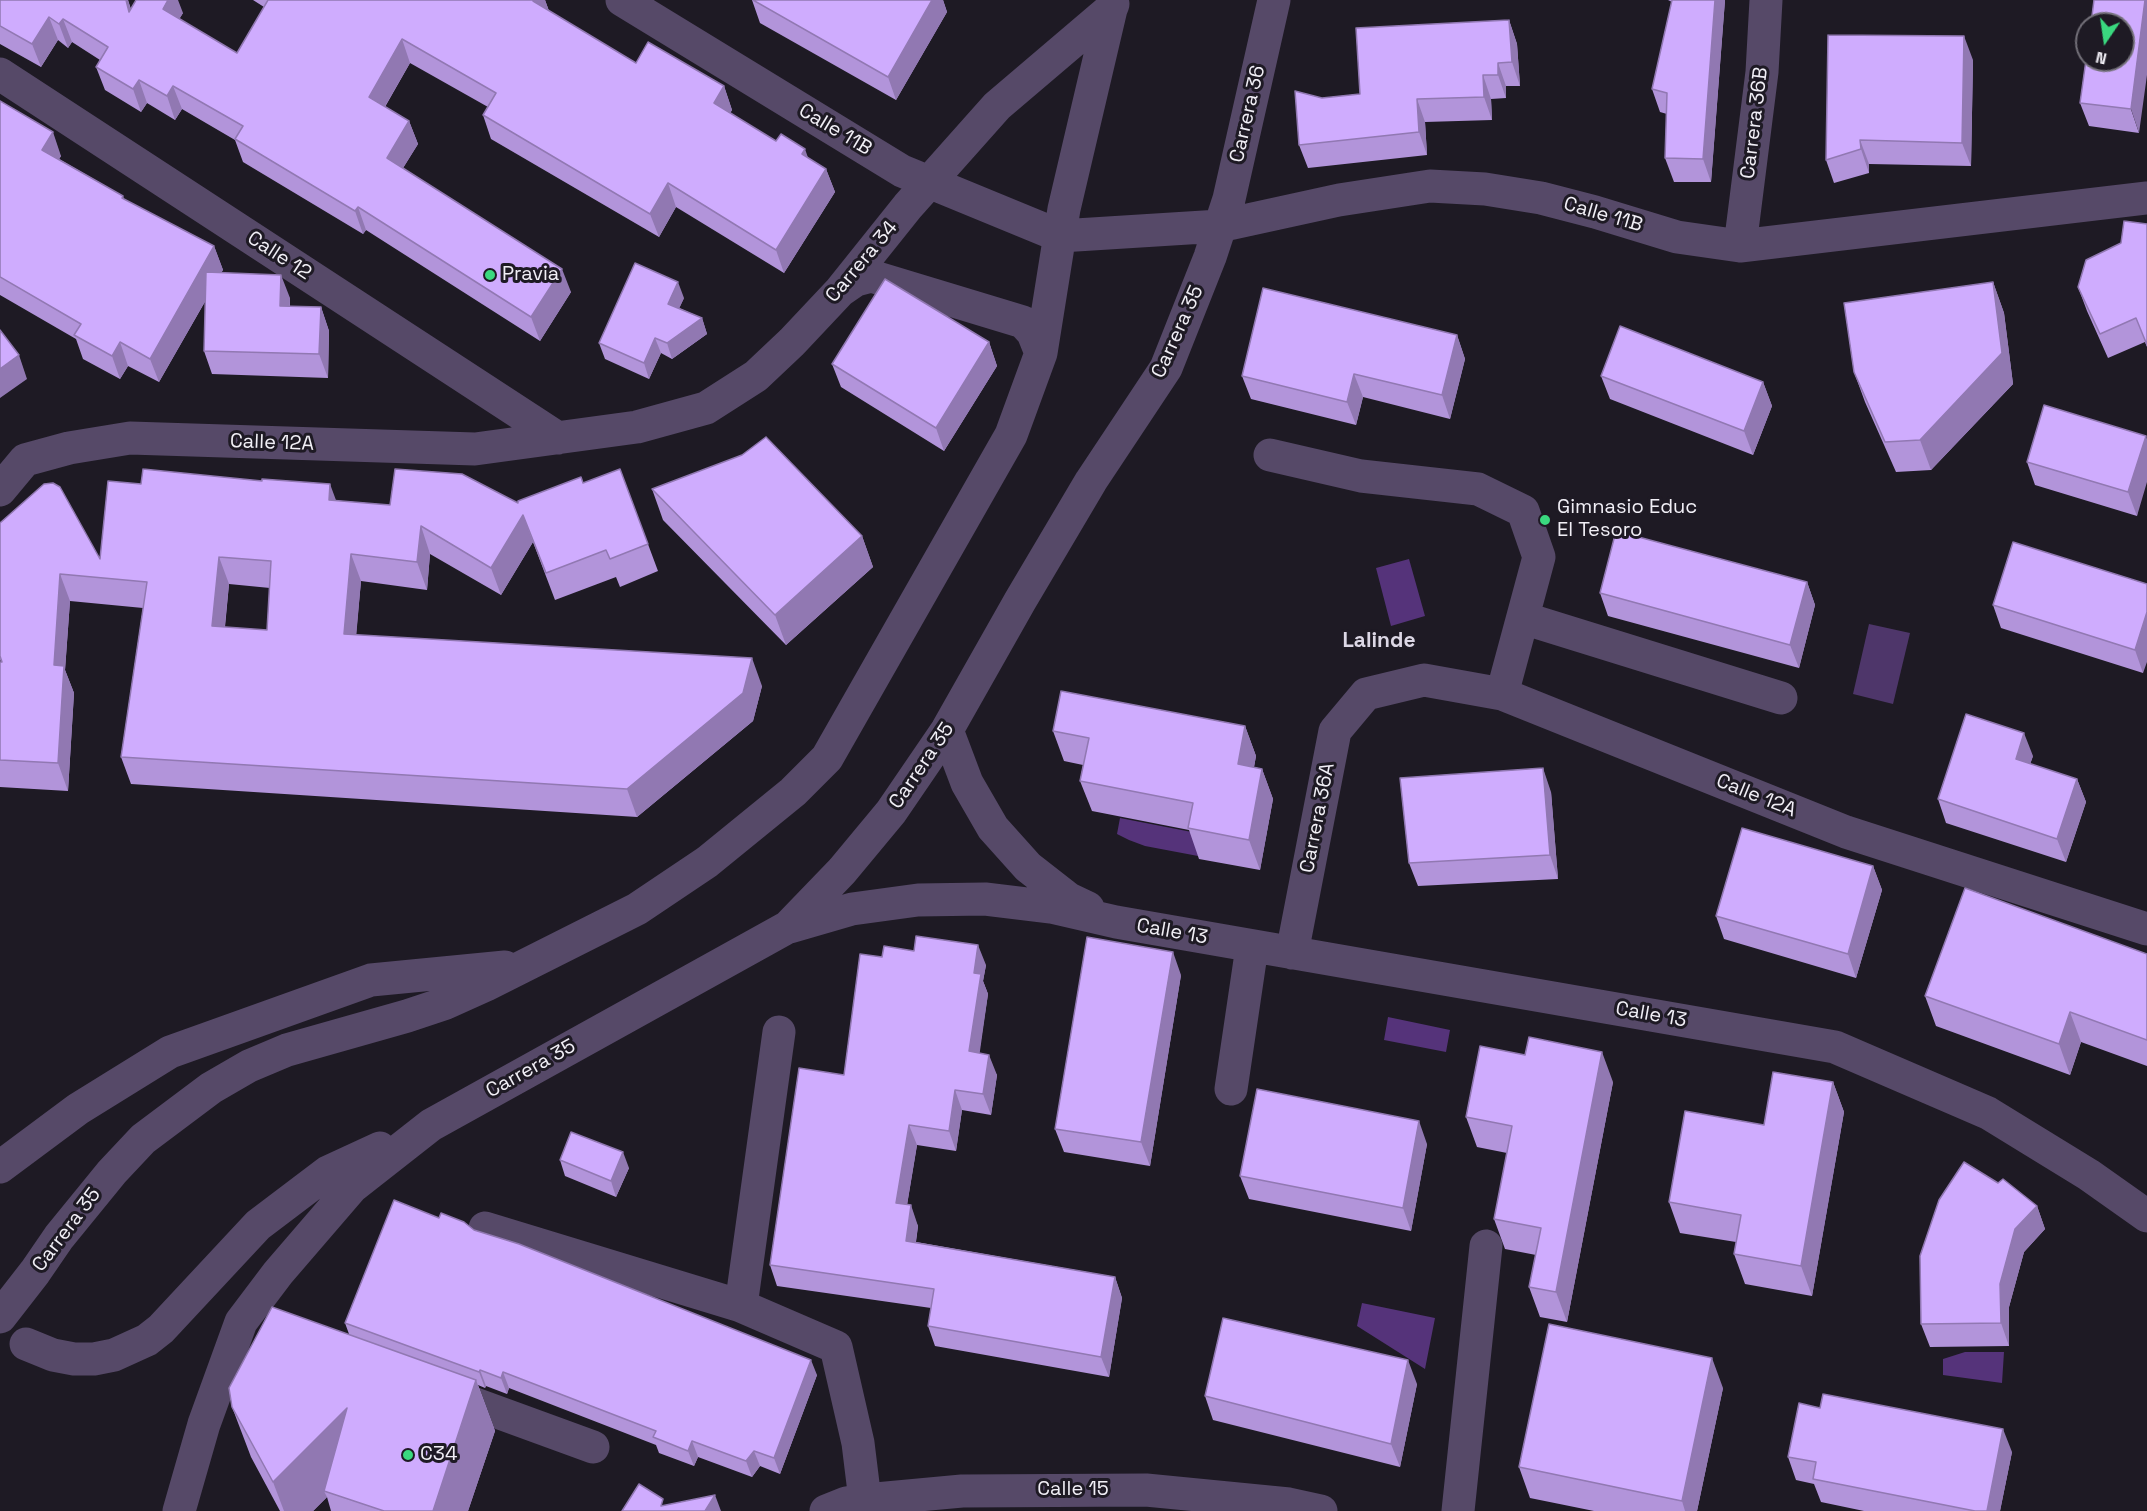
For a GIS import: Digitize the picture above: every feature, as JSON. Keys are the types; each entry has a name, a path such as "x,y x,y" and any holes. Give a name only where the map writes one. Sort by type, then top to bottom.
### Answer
{"street":[{"name":"Calle 11B","path":"622,0 902,171 1060,236 1220,226 1339,200 1430,186 1485,189 1541,198 1677,237 1740,246 2147,198"},
{"name":"Carrera 36","path":"1220,226 1229,199 1274,0"},
{"name":"Carrera 36B","path":"1740,246 1762,72 1766,0"},
{"name":"Carrera 34","path":"558,438 637,427 706,408 756,376 840,291 929,182 997,106 1113,4"},
{"path":"1041,354 1064,209 1113,4"},
{"name":"Calle 12","path":"0,74 558,438"},
{"name":"Carrera 35","path":"26,1344 52,1355 74,1359 94,1359 114,1355 147,1340 258,1225 328,1172 431,1125 788,927 842,871 891,812 947,730 1085,491 1166,368 1220,226"},
{"path":"840,291 856,280 872,276 1023,322 1033,333 1041,354"},
{"name":"Carrera 35","path":"0,1317 59,1237 112,1172 143,1139 211,1088 249,1066 278,1054 446,1003 637,909 674,886 706,862 793,792 827,758 1011,435 1041,354"},
{"name":"Calle 12A","path":"0,490 25,460 69,448 130,438 475,449 558,438"},
{"path":"1270,455 1361,476 1478,489 1523,511 1539,557 1502,694"},
{"path":"1523,618 1781,698"},
{"name":"Calle 12A","path":"1366,694 1424,680 1502,694 1846,832 2147,929"},
{"name":"Carrera 36A","path":"1292,953 1335,731 1366,694"},
{"name":"Calle 13","path":"947,730 966,783 993,828 1028,867 1070,899 1116,922"},
{"name":"Calle 13","path":"788,927 852,909 929,900 985,899 1040,906 1252,947 1835,1047 1988,1113 2089,1175 2147,1216"},
{"path":"1231,1089 1252,947"},
{"name":"Carrera 35","path":"0,1167 78,1108 170,1052 371,980 525,964"},
{"path":"741,1306 779,1032"},
{"name":"Carrera 35","path":"179,1511 204,1424 256,1327 278,1273 352,1187 431,1125"},
{"path":"485,1228 741,1306 836,1347 858,1443 865,1500"},
{"path":"1458,1511 1486,1246"},
{"path":"418,1384 593,1447"},
{"path":"192,1469 207,1511"},
{"name":"Calle 15","path":"826,1511 846,1503 865,1500 962,1491 1146,1490 1289,1504 1320,1511"}],"shaded area":[{"path":"1409,559 1425,616 1391,626 1376,568"},
{"path":"1869,624 1910,633 1893,704 1853,694"},
{"path":"1120,818 1202,834 1198,856 1145,846 1129,840 1117,834"},
{"path":"1388,1017 1450,1030 1446,1052 1384,1040"},
{"path":"1362,1303 1435,1318 1425,1369 1357,1326"},
{"path":"1965,1352 2004,1352 2002,1383 1943,1375 1943,1359"}],"building":[{"path":"0,0 126,0 129,12 136,0 168,0 163,9 237,53 268,0 533,0 636,63 648,42 724,86 714,103 776,141 781,134 805,149 802,154 826,169 776,250 668,183 650,214 483,115 496,93 402,39 369,97 409,121 387,158 562,269 531,317 358,207 355,211 235,139 243,126 173,86 167,96 139,80 133,89 96,67 108,47 63,19 59,24 49,17 32,44 0,26"},
{"path":"753,0 932,0 888,77"},
{"path":"1672,0 1715,0 1703,159 1665,158 1667,93 1652,89"},
{"path":"2094,0 2145,0 2131,109 2080,103 2084,72 2135,72 2135,12 2092,12"},
{"path":"1509,20 1512,62 1498,63 1498,75 1483,75 1484,97 1417,99 1419,132 1299,145 1295,91 1322,98 1360,94 1356,28"},
{"path":"1828,35 1964,36 1962,143 1860,140 1861,149 1826,160"},
{"path":"0,101 53,132 42,150 123,196 122,198 214,246 150,359 120,342 112,356 74,335 81,324 0,277"},
{"path":"2124,221 2147,224 2147,345 2136,318 2100,334 2078,287 2086,260 2121,243"},
{"path":"635,263 678,282 668,304 702,318 667,343 655,338 644,363 599,343"},
{"path":"206,272 281,275 280,306 321,307 319,354 204,351"},
{"path":"885,279 989,342 936,428 832,364"},
{"path":"1993,282 2002,353 1920,440 1885,442 1854,372 1844,303"},
{"path":"1263,288 1457,335 1442,395 1354,374 1347,402 1242,376"},
{"path":"1620,326 1763,382 1744,431 1601,376"},
{"path":"0,330 19,355 0,369"},
{"path":"2044,405 2146,436 2128,492 2027,462"},
{"path":"766,437 862,536 775,615 652,489 742,455"},
{"path":"143,469 262,481 262,479 330,484 329,500 390,505 395,469 462,474 518,503 518,501 581,477 583,483 620,469 648,544 610,559 606,550 546,573 523,515 491,568 421,526 417,562 351,554 344,634 752,658 743,693 627,789 121,757 147,582 60,574 54,665 64,666 58,763 0,760 0,662 2,662 0,656 0,523 44,484 53,483 60,487 100,559 108,481 141,484","holes":["219,557 271,561 267,630 212,626"]},
{"path":"1616,531 1807,582 1790,645 1600,593"},
{"path":"2013,542 2147,584 2147,612 2135,650 1993,605"},
{"path":"1061,691 1245,726 1238,764 1262,769 1249,840 1188,828 1193,803 1080,781 1089,738 1053,731"},
{"path":"1966,714 2024,733 2016,759 2077,779 2057,839 1938,799"},
{"path":"1543,768 1550,855 1409,863 1400,778"},
{"path":"1742,828 1873,866 1848,954 1716,916"},
{"path":"1965,888 2147,954 2147,1040 2070,1012 2059,1044 1925,996"},
{"path":"916,936 978,945 974,973 981,974 969,1051 989,1055 983,1094 955,1090 949,1131 909,1125 896,1203 911,1205 906,1241 1115,1277 1101,1357 928,1326 934,1289 770,1265 799,1068 844,1075 860,954 882,957 884,946 914,951"},
{"path":"1087,937 1173,952 1141,1142 1055,1129"},
{"path":"1529,1037 1602,1052 1556,1292 1529,1287 1541,1228 1494,1219 1512,1126 1466,1117 1480,1046 1525,1055"},
{"path":"1773,1072 1833,1082 1801,1266 1734,1254 1741,1215 1669,1202 1685,1111 1764,1125"},
{"path":"1257,1089 1419,1121 1403,1208 1240,1176"},
{"path":"571,1132 623,1152 611,1181 560,1160"},
{"path":"1964,1162 1998,1183 2003,1179 2037,1206 2015,1229 2000,1284 2001,1323 1921,1324 1920,1256 1939,1200"},
{"path":"394,1200 439,1218 441,1213 464,1222 474,1230 519,1244 811,1360 774,1458 754,1451 746,1461 692,1441 688,1451 653,1437 656,1431 503,1372 501,1378 480,1370 479,1372 345,1323"},
{"path":"272,1307 476,1380 433,1511 384,1511 324,1491 347,1408 273,1482 232,1407 229,1388"},
{"path":"1223,1318 1408,1360 1391,1444 1205,1396"},
{"path":"1549,1324 1712,1358 1682,1501 1519,1467"},
{"path":"1823,1394 2003,1429 1987,1511 1975,1511 1813,1479 1816,1462 1788,1457 1799,1403 1820,1408"},
{"path":"639,1484 663,1499 661,1506 715,1495 705,1511 622,1511"}],"place":[{"name":"Pravia","path":"490,275"},
{"name":"Gimnasio Educ El Tesoro","path":"1545,520"},
{"name":"C34","path":"408,1455"}],"district":[{"name":"Lalinde","path":"1379,641"}]}
